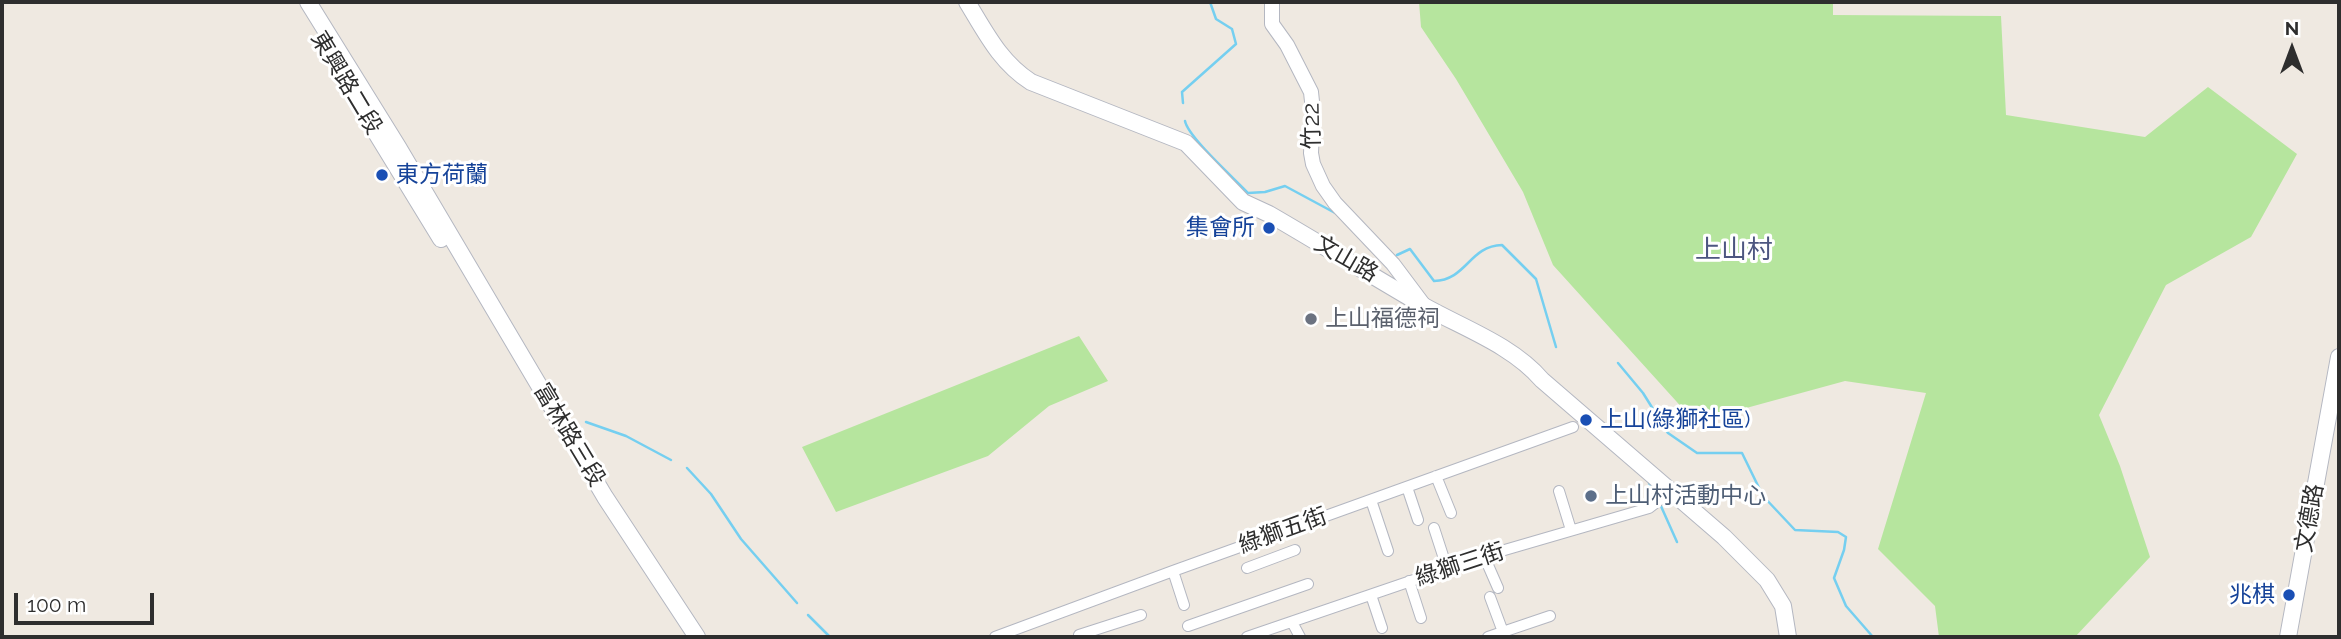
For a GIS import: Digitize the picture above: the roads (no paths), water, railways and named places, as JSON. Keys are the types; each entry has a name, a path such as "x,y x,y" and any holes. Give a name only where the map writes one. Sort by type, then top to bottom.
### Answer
{"main road":[{"name":"東興路二段","path":"297,2 401,178 443,233"},
{"name":"東興路二段","path":"309,2 443,233"},
{"name":"文山路","path":"967,2 1001,57 1031,82 1186,143 1243,202 1491,341 1533,369 1542,380 1724,537 1767,580 1783,606 1788,637"},
{"name":"富林路三段","path":"443,233 597,502 684,637"},
{"name":"富林路三段","path":"443,233 605,497 697,637"},
{"name":"文德路","path":"2287,637 2339,357"}],"street":[{"name":"竹22","path":"1272,2 1272,24 1287,45 1311,92 1311,153 1323,186 1335,204 1393,264 1423,305"},
{"name":"綠獅五街","path":"995,637 1173,570 1573,427"},
{"path":"1436,476 1451,513"},
{"path":"1407,487 1418,520"},
{"path":"1559,491 1571,530"},
{"name":"綠獅三街","path":"1247,637 1484,556 1649,508 1670,492"},
{"path":"1371,500 1388,551"},
{"path":"1434,528 1447,568"},
{"path":"1247,568 1295,550"},
{"path":"1484,556 1494,593 1510,633"},
{"path":"1173,570 1184,605"},
{"path":"1409,581 1421,618"},
{"path":"1188,626 1308,584"},
{"path":"1371,595 1382,628"},
{"path":"1079,635 1141,615"},
{"path":"1488,637 1510,633 1550,616"},
{"path":"1292,622 1300,637"}],"waterway":[{"path":"1183,103 1182,92 1236,44 1232,29 1216,19 1210,2"},
{"path":"1185,121 1194,137 1248,193 1265,192 1285,186 1337,214"},
{"path":"1397,255 1410,249 1434,281 1454,275 1482,251 1502,245 1536,279 1556,347"},
{"path":"1618,363 1643,393 1668,433 1697,453 1742,453 1763,496 1795,530 1838,532 1846,537 1834,578 1846,606 1873,637"},
{"path":"586,422 626,436 671,460"},
{"path":"687,468 711,494 741,539 797,603"},
{"path":"1649,483 1654,492"},
{"path":"1660,504 1677,542"},
{"path":"808,615 830,637"}],"place":[{"name":"東方荷蘭","path":"382,175"},
{"name":"集會所","path":"1269,228"},
{"name":"上山福德祠","path":"1311,319"},
{"name":"上山(綠獅社區)","path":"1586,420"},
{"name":"上山村活動中心","path":"1591,496"},
{"name":"兆棋","path":"2289,595"}],"district":[{"name":"上山村","path":"1734,250"}]}
